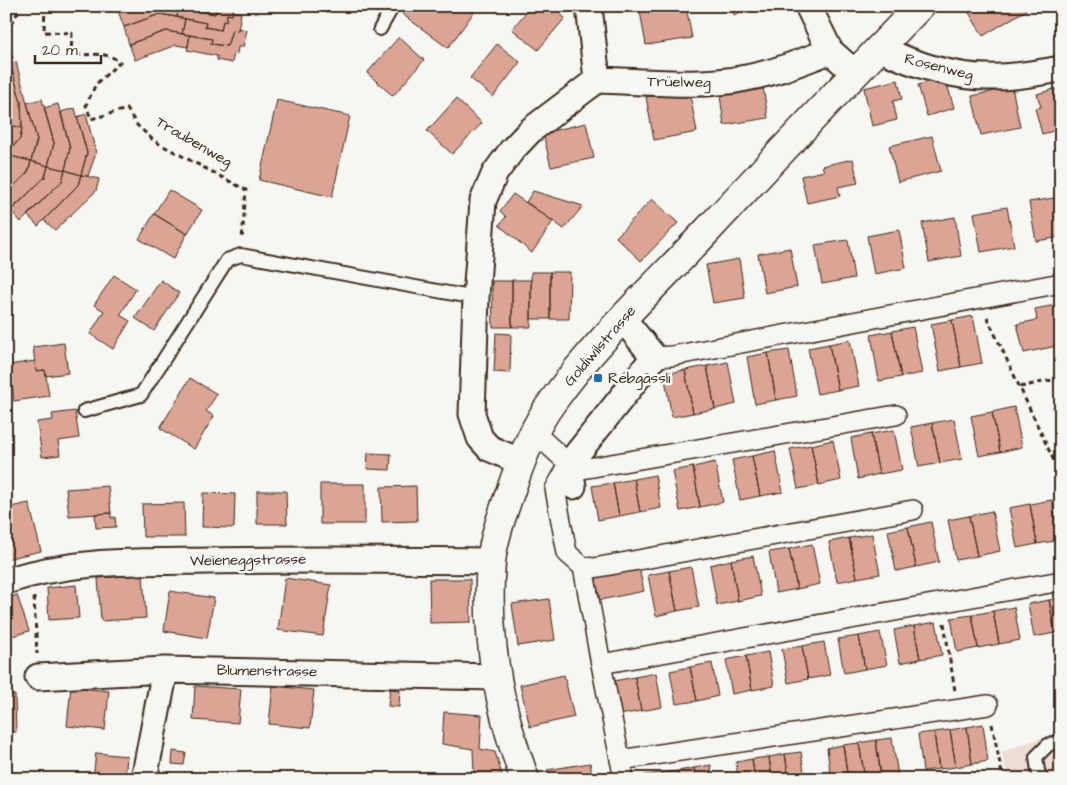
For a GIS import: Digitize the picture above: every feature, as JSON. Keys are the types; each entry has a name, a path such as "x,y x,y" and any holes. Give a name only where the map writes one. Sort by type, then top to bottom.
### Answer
{"street":[{"path":"521,462 488,448 475,427 472,398 476,298 483,201 495,173 512,150 531,130 597,80 590,6"},
{"path":"808,6 830,51 855,73"},
{"name":"Goldiwilstrasse","path":"524,779 507,724 496,677 492,646 492,561 500,525 521,462 534,432 553,401 623,319 920,6"},
{"name":"Rosenweg","path":"879,48 902,58 956,73 986,77 1016,76 1061,69"},
{"name":"Trüelweg","path":"597,80 727,81 778,70 830,51"},
{"path":"654,357 672,356 1061,283"},
{"path":"623,319 654,357"},
{"path":"571,475 654,357"},
{"path":"896,415 582,469 571,475 555,489 567,553 583,567 594,568 913,510"},
{"path":"534,432 571,475"},
{"name":"Weieneggstrasse","path":"6,580 50,568 96,563 276,560 492,561"},
{"path":"583,567 624,779"},
{"path":"601,664 1061,581"},
{"path":"144,779 165,670"},
{"name":"Blumenstrasse","path":"38,677 165,670 496,677"},
{"path":"620,760 988,705"}],"lane":[{"path":"380,29 392,6"},
{"path":"84,412 141,395 226,260 241,255 476,298"},
{"path":"1042,779 1038,771 1036,757 1048,745 1061,740"}],"path":[{"path":"6,31 22,6"},
{"name":"Traubenweg","path":"45,6 44,32 72,33 71,55 86,56 96,53 114,57 120,62 96,84 86,105 91,119 127,109 137,125 154,141 246,190 241,255"},
{"path":"6,38 12,58"},
{"path":"978,298 1059,467 1061,476"},
{"path":"1020,387 1061,378"},
{"path":"34,602 38,677"}],"shaded area":[{"path":"1061,731 1061,779 1009,779 1001,752"}],"building":[{"path":"116,6 132,6 118,11"},
{"path":"132,6 179,6 177,17 160,14 124,27 118,11"},
{"path":"179,6 200,6 199,11 215,14 217,6 234,6 232,15 227,14 226,21 223,21 221,30 205,27 206,23 177,17"},
{"path":"200,6 217,6 215,14 199,11"},
{"path":"408,6 467,6 474,12 448,48 402,14"},
{"path":"531,6 551,6 565,18 538,50 512,29"},
{"path":"639,6 686,6 692,38 646,45"},
{"path":"731,6 771,6 734,15"},
{"path":"965,6 1024,6 1026,10 983,36"},
{"path":"233,12 241,13 238,31 232,30 227,46 211,44 212,39 182,34 185,19 206,23 205,27 221,30 223,21 226,21 227,14 232,15"},
{"path":"160,14 185,19 182,34 166,31 129,44 124,27"},
{"path":"238,28 247,30 243,47 238,47 237,54 234,53 232,63 217,60 217,56 187,50 190,35 212,39 211,44 227,46 232,30 238,31"},
{"path":"166,31 190,35 188,47 176,45 135,60 129,44"},
{"path":"399,37 424,60 393,96 367,73"},
{"path":"497,44 520,62 493,97 470,78"},
{"path":"16,62 37,140 31,161 6,155 20,139 22,128 21,102 10,63"},
{"path":"10,63 21,102 22,128 6,124 11,102 6,82 6,64"},
{"path":"945,77 954,108 927,116 918,85"},
{"path":"898,80 902,99 893,101 897,120 872,126 864,88"},
{"path":"762,81 768,118 724,125 719,88"},
{"path":"6,82 11,102 6,121"},
{"path":"1012,87 1020,127 981,135 972,96"},
{"path":"1061,87 1061,129 1042,134 1035,108 1041,107 1037,94"},
{"path":"689,90 697,132 654,140 646,97"},
{"path":"42,99 54,143 48,166 31,161 37,140 27,103"},
{"path":"456,99 482,123 452,154 427,131"},
{"path":"277,100 350,116 332,197 259,180"},
{"path":"58,104 70,148 65,170 48,166 54,143 44,108"},
{"path":"75,108 87,153 81,175 65,170 70,148 61,112"},
{"path":"86,114 96,153 88,176 81,175 87,153 77,117"},
{"path":"586,123 594,158 551,167 543,133"},
{"path":"6,124 22,128 20,139 6,152"},
{"path":"932,136 941,171 898,182 889,146"},
{"path":"6,155 31,161 28,172 6,194"},
{"path":"853,159 858,183 838,187 840,196 807,203 801,176 824,171 822,166"},
{"path":"31,161 48,166 45,177 6,215 6,194 28,172"},
{"path":"48,166 65,170 62,181 21,222 11,211 45,177"},
{"path":"65,170 81,175 78,185 38,226 27,215 62,181"},
{"path":"81,175 99,179 96,191 55,230 44,220 78,185"},
{"path":"169,190 202,210 187,234 154,214"},
{"path":"533,191 583,206 564,229 526,202"},
{"path":"513,194 553,221 532,253 499,225 506,217 500,211"},
{"path":"1061,197 1061,237 1036,241 1029,202"},
{"path":"652,199 678,223 641,261 616,237"},
{"path":"1007,207 1014,246 981,252 974,213"},
{"path":"154,214 187,234 173,259 139,239"},
{"path":"955,217 961,256 929,262 922,223"},
{"path":"899,230 906,268 874,274 867,236"},
{"path":"848,240 854,278 822,284 815,245"},
{"path":"790,248 797,287 765,293 758,254"},
{"path":"739,259 745,298 713,303 706,265"},
{"path":"531,272 550,272 550,319 531,319"},
{"path":"550,272 570,272 569,319 550,319"},
{"path":"114,275 136,289 120,315 130,321 113,349 90,334 104,311 94,305"},
{"path":"161,280 179,293 154,331 135,318"},
{"path":"512,280 531,280 531,327 512,327"},
{"path":"492,281 512,281 512,327 493,327"},
{"path":"1061,304 1061,345 1024,353 1017,324 1037,320 1035,309"},
{"path":"973,316 982,363 961,367 952,320"},
{"path":"952,320 961,367 940,371 931,324"},
{"path":"913,327 922,373 901,377 892,331"},
{"path":"892,331 901,377 879,381 871,335"},
{"path":"496,333 511,334 510,373 494,372"},
{"path":"850,340 859,386 838,390 829,344"},
{"path":"64,343 68,373 46,376 45,370 36,371 33,347"},
{"path":"829,344 838,390 817,394 808,348"},
{"path":"789,350 797,396 776,400 768,353"},
{"path":"768,353 776,400 755,404 747,357"},
{"path":"35,361 36,371 45,370 49,396 14,401 9,365"},
{"path":"728,362 736,404 715,409 707,366"},
{"path":"707,366 715,409 693,413 685,370"},
{"path":"685,370 693,413 672,417 664,374"},
{"path":"190,378 217,394 206,411 214,416 194,449 160,428"},
{"path":"1061,405 1061,436 1060,436 1053,407"},
{"path":"1014,407 1022,447 1000,452 992,412"},
{"path":"75,411 79,438 58,441 60,455 42,457 37,422 53,420 52,414"},
{"path":"992,412 1000,452 979,456 971,416"},
{"path":"954,419 962,459 940,463 932,423"},
{"path":"932,423 940,463 919,467 911,427"},
{"path":"894,430 902,470 879,474 871,434"},
{"path":"871,434 879,474 858,479 851,438"},
{"path":"833,440 841,480 819,485 811,445"},
{"path":"811,445 819,485 798,489 790,449"},
{"path":"775,451 783,492 760,496 752,456"},
{"path":"368,453 391,454 390,470 367,469"},
{"path":"752,456 760,496 740,500 732,460"},
{"path":"715,462 723,502 700,507 693,467"},
{"path":"693,467 700,507 680,511 672,471"},
{"path":"655,475 661,508 640,512 634,479"},
{"path":"634,479 640,512 619,516 613,483"},
{"path":"613,483 619,516 598,520 592,486"},
{"path":"320,484 365,484 365,524 320,524"},
{"path":"108,486 111,513 69,516 66,489"},
{"path":"416,486 417,521 382,522 381,487"},
{"path":"257,491 286,491 287,524 257,524"},
{"path":"203,493 235,494 234,528 202,527"},
{"path":"1052,500 1060,540 1037,544 1030,504"},
{"path":"29,503 41,551 6,559 6,508"},
{"path":"184,503 185,537 143,537 142,504"},
{"path":"1030,504 1037,544 1017,548 1009,508"},
{"path":"992,511 1000,551 977,556 969,516"},
{"path":"111,513 111,518 115,517 116,527 96,528 95,514"},
{"path":"969,516 977,556 956,560 948,520"},
{"path":"931,522 939,562 916,567 908,527"},
{"path":"908,527 916,567 896,571 888,531"},
{"path":"872,534 880,574 857,578 849,538"},
{"path":"849,538 857,578 837,582 829,542"},
{"path":"812,544 820,584 797,589 789,549"},
{"path":"789,549 797,589 776,593 769,552"},
{"path":"753,556 761,596 738,601 731,560"},
{"path":"731,560 738,601 717,605 710,565"},
{"path":"691,567 699,607 677,611 669,571"},
{"path":"639,568 644,591 600,600 595,576"},
{"path":"669,571 677,611 656,616 648,575"},
{"path":"143,575 146,618 101,621 98,578"},
{"path":"285,578 331,585 323,636 278,630"},
{"path":"429,579 470,579 471,622 430,623"},
{"path":"76,585 79,618 49,620 47,588"},
{"path":"170,591 214,598 207,638 164,631"},
{"path":"17,595 29,631 6,638 6,599"},
{"path":"1061,598 1061,632 1055,633 1049,600"},
{"path":"549,599 555,640 518,646 512,604"},
{"path":"1049,600 1055,633 1034,637 1028,604"},
{"path":"1014,607 1020,640 999,644 993,611"},
{"path":"993,611 999,644 978,648 972,615"},
{"path":"972,615 978,648 957,652 951,618"},
{"path":"936,622 942,655 920,659 914,626"},
{"path":"914,626 920,659 900,663 894,630"},
{"path":"880,632 887,665 865,669 859,636"},
{"path":"859,636 865,669 844,673 838,639"},
{"path":"824,642 830,675 808,679 802,646"},
{"path":"802,646 808,679 788,683 782,649"},
{"path":"768,652 774,686 752,690 746,656"},
{"path":"746,656 752,690 732,694 726,660"},
{"path":"712,663 718,696 697,701 690,667"},
{"path":"690,667 697,701 676,704 670,671"},
{"path":"656,673 662,707 641,711 635,677"},
{"path":"564,675 574,717 530,727 520,685"},
{"path":"635,677 641,711 620,715 614,681"},
{"path":"195,686 241,689 238,723 193,720"},
{"path":"273,686 314,690 310,728 269,724"},
{"path":"71,687 109,691 105,730 67,726"},
{"path":"390,689 400,690 399,707 388,706"},
{"path":"6,695 15,695 16,732 6,732"},
{"path":"444,712 482,715 480,749 495,752 503,778 474,774 473,749 442,744"},
{"path":"983,724 988,761 972,764 967,727"},
{"path":"967,727 972,764 956,767 950,730"},
{"path":"950,730 956,767 939,769 934,732"},
{"path":"934,732 939,769 923,771 918,734"},
{"path":"892,738 898,775 881,777 876,740"},
{"path":"876,740 881,777 865,779 859,743"},
{"path":"859,743 865,779 848,779 843,745"},
{"path":"843,745 848,779 831,779 827,748"},
{"path":"173,751 186,753 184,765 172,764"},
{"path":"801,752 805,779 789,779 785,754"},
{"path":"96,753 127,756 125,779 93,779"},
{"path":"785,754 789,779 772,779 769,757"},
{"path":"769,757 772,779 755,779 752,759"},
{"path":"752,759 755,779 738,779 736,762"},
{"path":"590,763 593,779 549,779 547,770"},
{"path":"711,765 712,779 696,779 694,768"},
{"path":"694,768 696,779 679,779 678,771"},
{"path":"678,771 679,779 662,779 661,773"},
{"path":"661,773 662,779 646,779 645,775"}],"place":[{"name":"Rebgässli","path":"598,378"}]}
